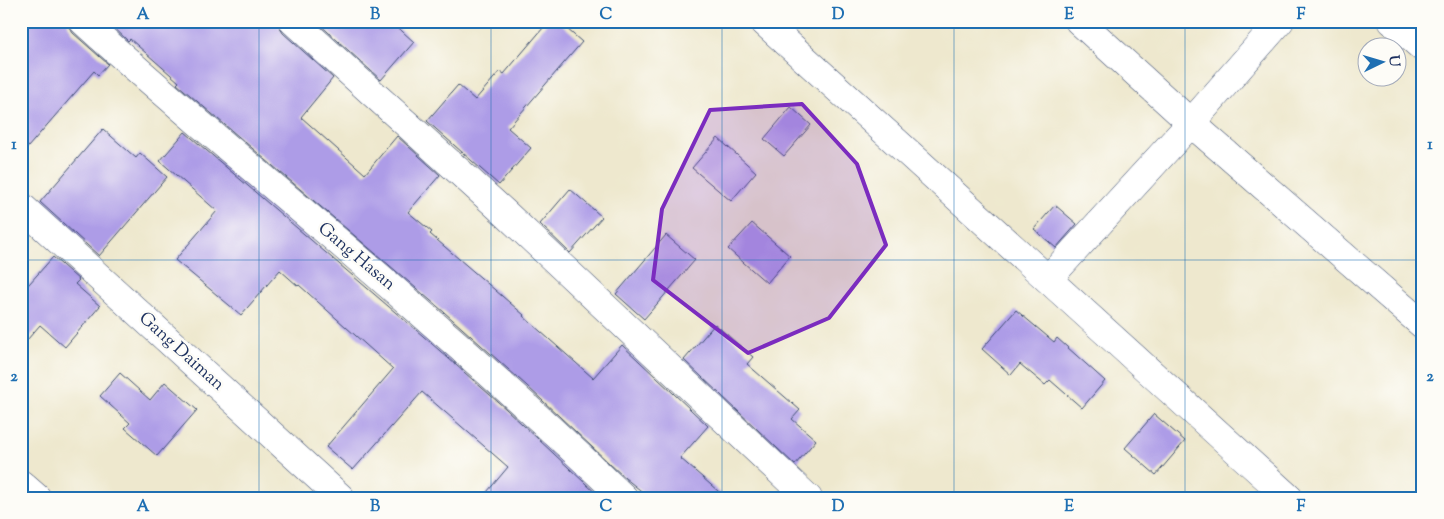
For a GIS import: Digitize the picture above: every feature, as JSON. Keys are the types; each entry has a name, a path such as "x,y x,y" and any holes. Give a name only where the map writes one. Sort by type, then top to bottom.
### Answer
{"street":[{"name":"Gang Hasan","path":"83,21 158,88 405,299 555,432 624,498"},
{"path":"763,21 1289,498"},
{"path":"1079,21 1191,123 1423,325"},
{"path":"1048,279 1191,123 1280,21"},
{"path":"1392,21 1423,48"},
{"path":"297,25 506,214 808,498"},
{"name":"Gang Daiman","path":"21,206 341,498"},
{"path":"21,484 37,498"}],"highlighted area":[{"path":"802,104 857,164 886,245 829,318 748,353 653,280 662,209 710,110"}],"building":[{"path":"21,21 68,21 68,26 73,33 108,64 98,75 94,71 21,155"},
{"path":"107,21 276,21 283,33 333,78 301,117 365,174 397,136 440,175 408,212 432,232 430,234 524,315 593,378 622,345 708,426 680,458 726,498 650,498 625,478 527,386 444,312 177,84 179,82 130,39 128,41"},
{"path":"391,21 414,42 381,80 317,22"},
{"path":"549,21 558,21 582,42 508,128 531,148 499,185 427,121 458,85 475,100 500,71 504,74"},
{"path":"791,107 811,125 784,156 764,139"},
{"path":"103,129 136,158 140,153 167,177 99,256 40,202"},
{"path":"185,132 506,409 601,498 482,498 508,467 422,392 353,470 326,447 393,369 280,270 241,315 175,260 217,211 160,161"},
{"path":"718,138 756,172 731,201 692,168"},
{"path":"570,189 602,217 570,253 540,224"},
{"path":"1055,205 1077,224 1056,248 1034,229"},
{"path":"752,223 790,256 767,283 728,249"},
{"path":"666,235 695,260 644,319 616,294"},
{"path":"53,257 79,280 75,284 100,306 65,347 40,325 21,347 21,293"},
{"path":"1016,310 1054,342 1057,338 1105,381 1082,408 1050,380 1045,385 1020,364 1011,375 982,349"},
{"path":"715,324 753,357 747,364 800,410 792,419 816,440 795,465 684,360"},
{"path":"120,373 150,400 165,382 197,410 157,456 125,428 130,423 100,396"},
{"path":"1154,414 1185,441 1156,475 1125,448"}]}
